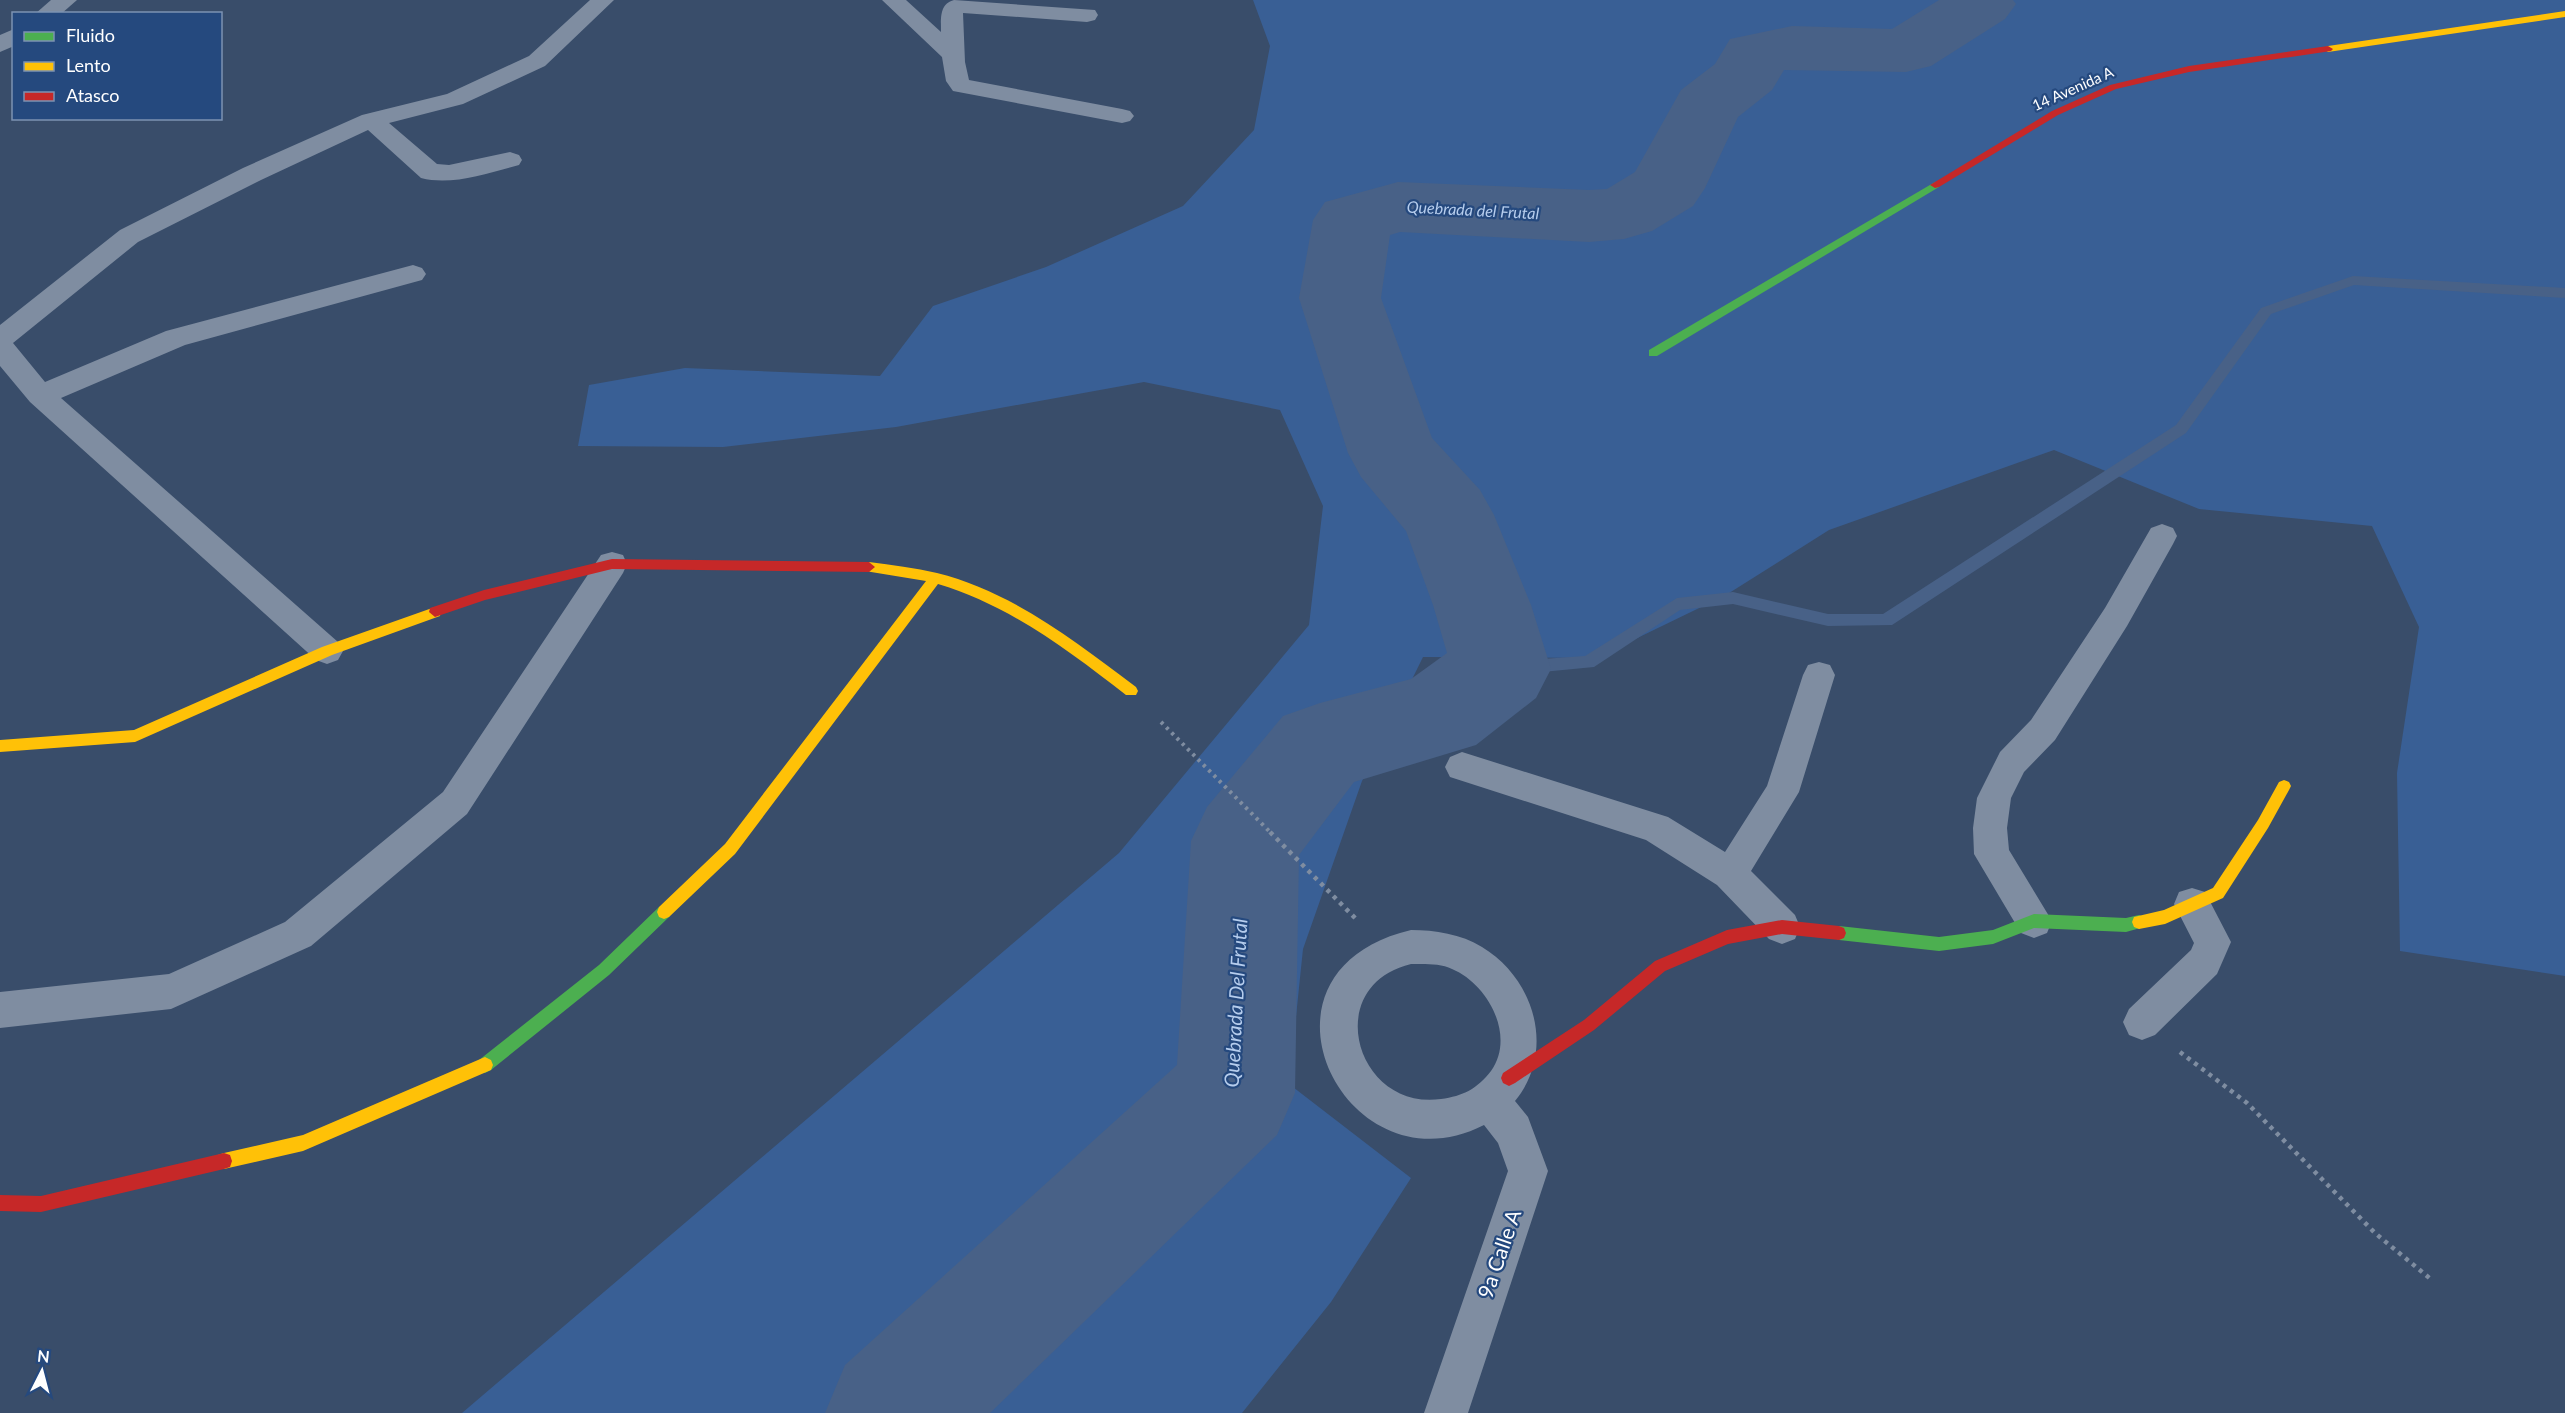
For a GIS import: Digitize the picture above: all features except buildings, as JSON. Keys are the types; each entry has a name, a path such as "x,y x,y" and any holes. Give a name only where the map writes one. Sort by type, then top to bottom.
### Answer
{"street":[{"path":"49,12 66,0"},
{"path":"0,339 129,236 252,174 371,120 455,99 537,61 603,0"},
{"path":"894,0 953,55"},
{"path":"1088,15 957,6 952,12 953,55 957,82 961,86 1122,116"},
{"name":"14 Avenida A","path":"1653,353 2055,113 2113,87 2189,69 2565,14"},
{"path":"371,120 430,172 449,173 510,160"},
{"path":"40,395 176,338 413,274"},
{"path":"0,347 40,395 327,651"},
{"path":"2034,921 1992,854 1990,828 1994,798 2012,762 2043,730 2116,617 2162,536"},
{"path":"0,1010 171,991 298,934 455,803 612,564"},
{"path":"0,746 135,736 327,651 484,595 612,564 872,567 936,578 1006,605 1060,637 1131,691"},
{"path":"0,1203 41,1204 303,1143 487,1064 604,970 730,849 936,578"},
{"path":"1730,874 1782,792 1819,675"},
{"path":"1462,767 1656,828 1730,874 1782,927"},
{"path":"1500,1089 1518,1051 1518,1023 1509,996 1491,973 1467,957 1440,948 1411,947 1385,955 1363,969 1347,989 1338,1014 1337,1040 1346,1066 1361,1089 1384,1108 1411,1118 1439,1120 1449,1118 1467,1114 1589,1025 1659,966 1727,937 1782,927 1939,944 1993,937 2034,921 2126,925 2165,917 2218,892 2263,824 2284,786"},
{"path":"2142,1022 2204,962 2213,942 2192,904"},
{"name":"9a Calle A","path":"1446,1413 1528,1171 1500,1089"}],"path":[{"path":"1131,691 1365,928"},
{"path":"2142,1022 2247,1103 2375,1233 2433,1281"}],"shaded area":[{"path":"1253,0 2565,0 2565,976 2400,951 2397,773 2419,627 2372,526 2199,509 2054,450 1829,530 1726,595 1596,658 1423,657 1362,781 1303,949 1289,1084 1411,1178 1331,1302 1242,1413 462,1413 1119,853 1309,625 1323,506 1280,410 1144,382 896,427 723,447 578,446 589,385 685,368 880,376 933,306 1046,267 1183,206 1254,130 1270,46"}],"waterway":[{"name":"Quebrada del Frutal","path":"893,1413 1235,1093 1245,841 1320,747 1440,715 1501,669 1482,605 1447,515 1393,453 1340,298 1353,220 1398,207 1589,216 1624,213 1666,188 1707,106 1746,75 1755,54 1792,47 1906,51 1981,4 1979,0"},
{"path":"1501,669 1588,662 1677,604 1733,598 1828,620 1886,620 2181,429 2266,311 2353,280 2565,293"}],"traffic: fast":[{"path":"1653,353 1935,185"},
{"path":"485,1065 604,970 664,912"},
{"path":"1839,933 1939,944 1993,937 2034,921 2126,925 2139,922"}],"traffic: slow":[{"path":"2328,49 2565,14"},
{"path":"869,567 943,580 1009,608 1071,647 1131,691"},
{"path":"664,912 730,849 936,578"},
{"path":"0,746 135,736 327,651 435,612"},
{"path":"2139,922 2165,917 2218,893 2263,824 2284,786"},
{"path":"224,1161 303,1143 485,1065"}],"traffic: jam":[{"path":"1935,185 2055,113 2113,87 2189,69 2328,49"},
{"path":"435,612 484,595 612,564 869,567"},
{"path":"1509,1078 1589,1025 1660,966 1727,937 1782,927 1839,933"},
{"path":"0,1203 41,1204 224,1161"}],"water label":[{"name":"Quebrada Del Frutal","path":"1236,1003"}]}
